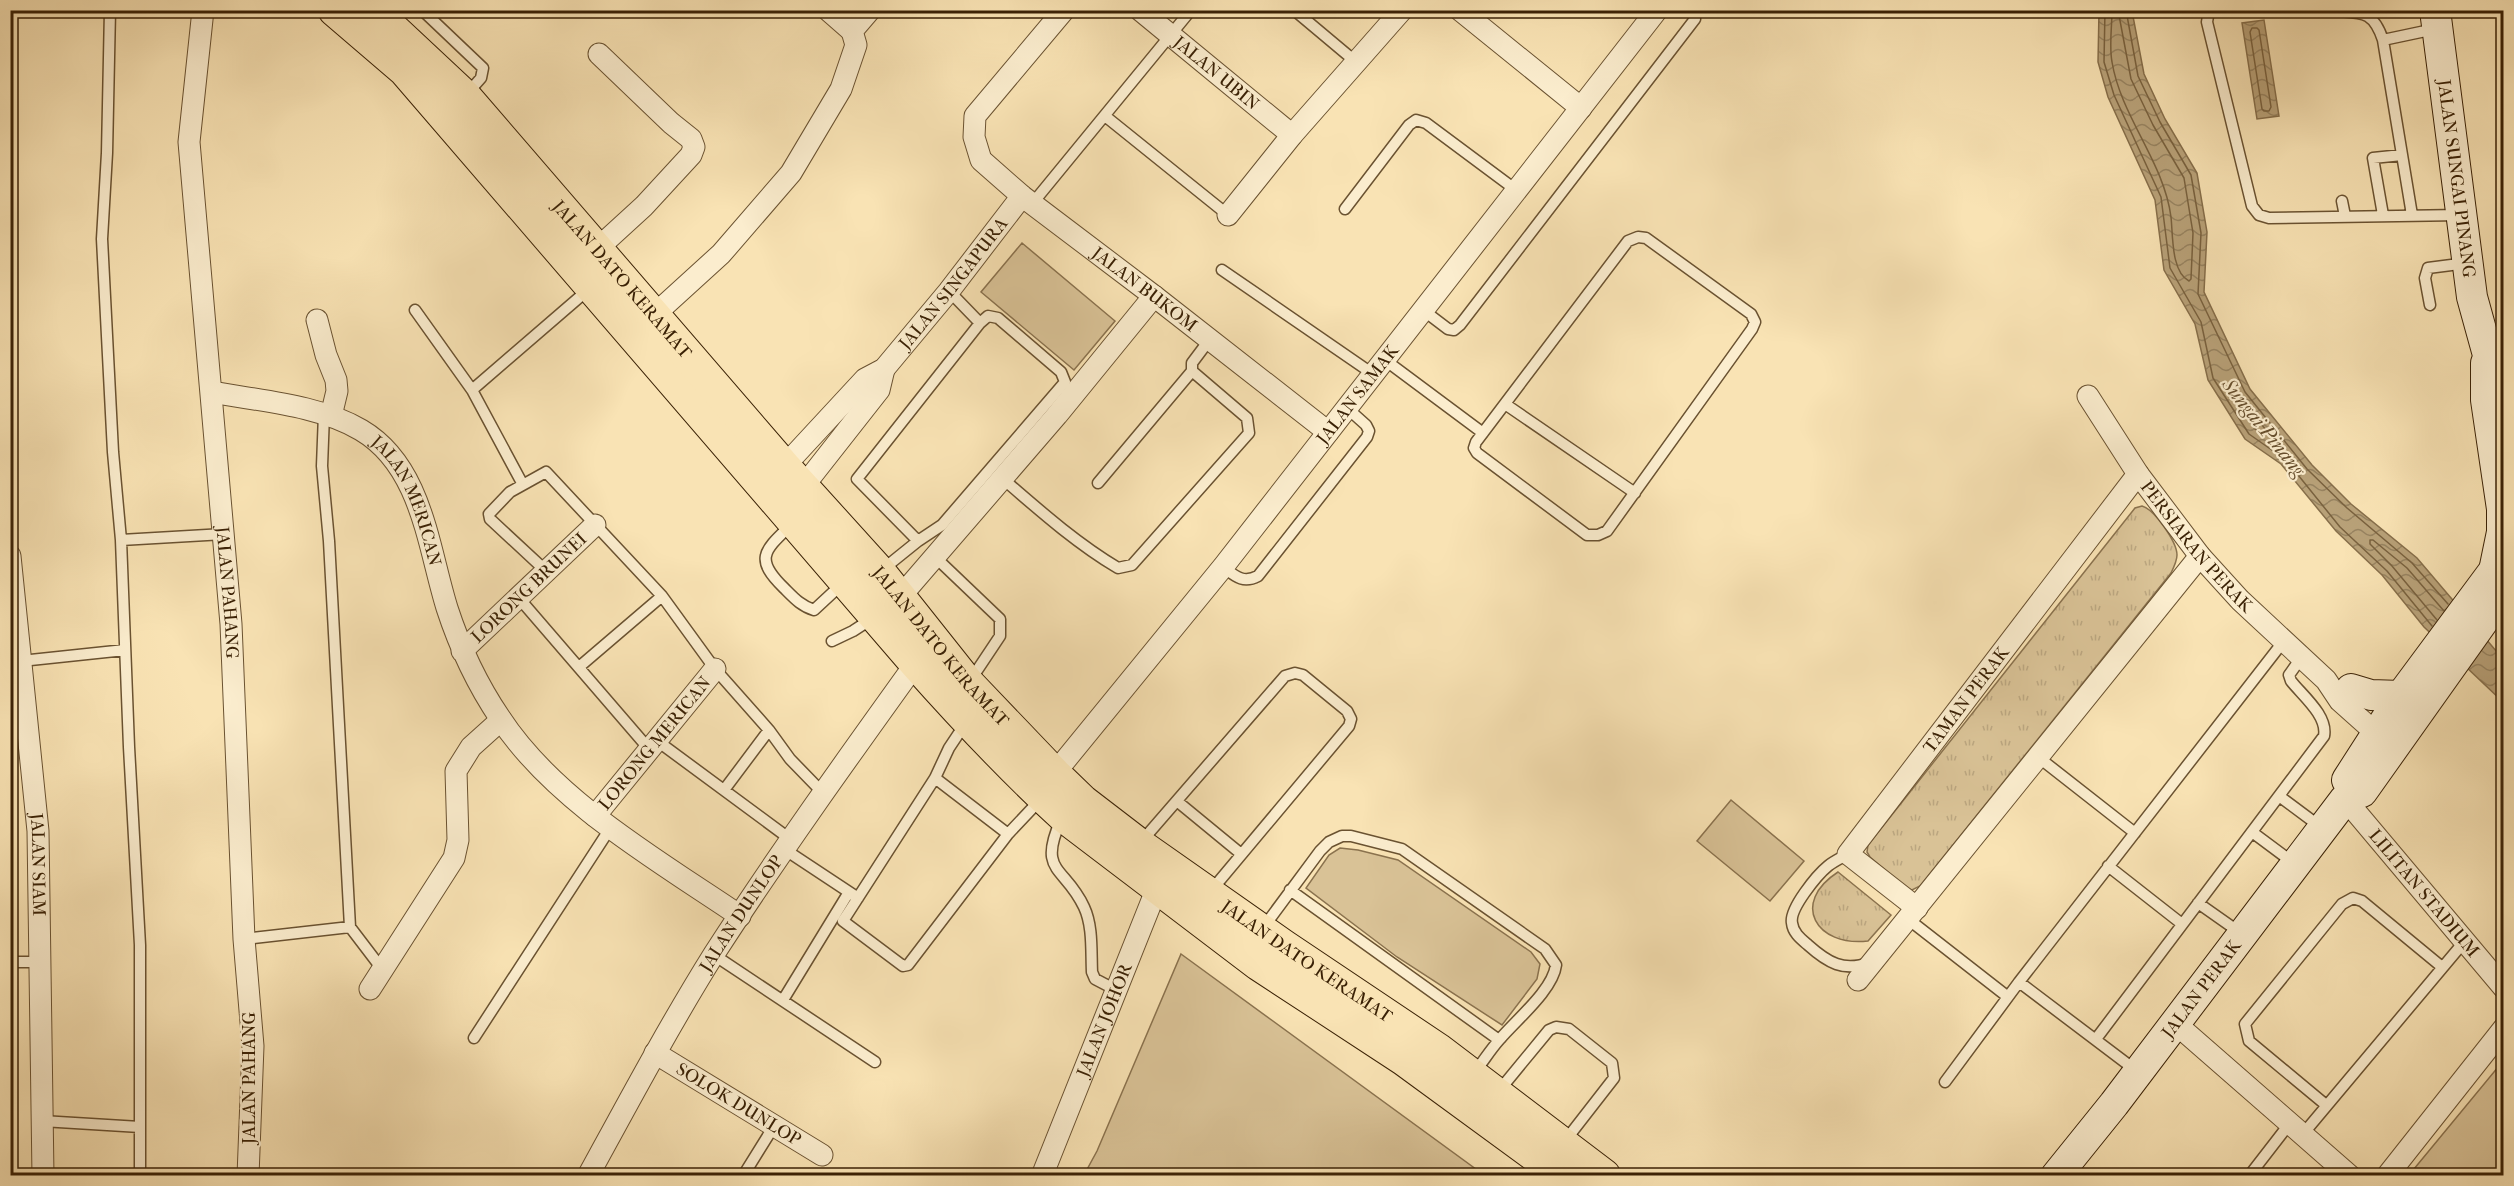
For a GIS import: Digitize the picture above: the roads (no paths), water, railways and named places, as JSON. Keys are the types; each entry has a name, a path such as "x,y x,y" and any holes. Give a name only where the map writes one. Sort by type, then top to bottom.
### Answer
{"main road":[{"name":"JALAN DATO KERAMAT","path":"335,11 405,70 652,357 879,572 888,607 916,663 967,720 1053,796 1162,876 1259,964 1404,1059 1564,1176"},
{"name":"JALAN DATO KERAMAT","path":"374,11 464,96 654,315 784,481 795,522 847,580 888,607 968,684 1053,796 1083,801 1139,845 1162,876 1208,893 1485,1084 1604,1176"},
{"name":"JALAN SUNGAI PINANG","path":"2436,20 2472,297 2495,354 2493,374 2504,391"},
{"path":"2495,354 2487,400 2503,522 2500,573"},
{"name":"JALAN PERAK","path":"2397,718 2474,614 2500,573"},
{"name":"JALAN PERAK","path":"2056,1176 2332,816 2362,792 2428,660 2474,614"},
{"path":"2338,685 2372,695 2397,718"}],"street":[{"name":"JALAN PAHANG","path":"203,10 189,142 231,624 244,939 253,1046 249,1176"},
{"path":"652,357 645,332 654,315 721,254 791,173 842,89 856,45 852,31 828,10"},
{"path":"852,31 870,10"},
{"name":"JALAN BUKOM","path":"1064,10 975,116 974,137 981,160 1027,200 1328,432"},
{"name":"JALAN UBIN","path":"1140,10 1292,135"},
{"path":"1228,215 1292,135 1402,10"},
{"path":"1460,10 1581,108"},
{"name":"JALAN SAMAK","path":"1053,796 1223,567 1657,10"},
{"path":"597,249 644,206 691,155 694,147 692,139 671,123 599,54"},
{"name":"JALAN SINGAPURA","path":"784,481 865,379 884,369 1027,200"},
{"path":"888,607 1002,478 1154,296"},
{"path":"317,320 326,355 336,380 337,391 328,415"},
{"name":"JALAN MERICAN","path":"212,392 328,415 361,430 387,448 406,477 420,511 447,608 462,651 471,672 501,720 541,769 603,821 740,916"},
{"name":"PERSIARAN PERAK","path":"2088,396 2138,474 2200,556 2240,600 2301,658 2338,685 2340,701 2397,718"},
{"name":"TAMAN PERAK","path":"1848,854 2138,474"},
{"name":"LORONG BRUNEI","path":"462,651 595,525"},
{"name":"JALAN SIAM","path":"10,556 38,831 43,1176"},
{"path":"1858,980 2200,556"},
{"name":"JALAN DUNLOP","path":"588,1176 655,1053 714,955 787,844 916,663"},
{"name":"LORONG MERICAN","path":"603,821 652,745 715,669"},
{"path":"370,988 457,851 456,771 471,747 501,720"},
{"name":"LILITAN STADIUM","path":"2332,816 2366,824 2504,988"},
{"path":"1848,854 1912,914"},
{"name":"JALAN JOHOR","path":"1042,1176 1162,876"},
{"path":"2175,1023 2350,1176"},
{"path":"2387,1176 2504,1028"},
{"name":"SOLOK DUNLOP","path":"655,1053 822,1155"}],"lane":[{"path":"110,10 107,153 102,238 113,452 121,540 140,945 140,1176"},
{"path":"422,10 483,68 481,78 464,96"},
{"path":"1027,200 1105,117 1191,10"},
{"path":"1294,10 1356,62"},
{"path":"1424,310 1448,329 1454,330 1461,325 1695,19 1694,10"},
{"path":"2209,10 2207,22 2252,206 2259,215 2269,218 2383,215 2461,216"},
{"path":"2328,10 2365,14 2377,24 2383,40 2412,215"},
{"path":"2383,40 2436,20"},
{"path":"1105,117 1228,215"},
{"path":"1345,209 1409,125 1416,120 1426,123 1516,190"},
{"path":"2383,215 2373,158 2402,155"},
{"path":"2342,201 2345,216"},
{"path":"1638,237 1646,238 1751,314 1755,322 1635,494 1607,531 1598,536 1587,535 1477,453 1474,448 1483,433 1628,241 1638,237"},
{"path":"2430,305 2425,278 2428,268 2468,263"},
{"path":"1222,270 1483,433"},
{"path":"472,390 591,287"},
{"path":"949,291 980,323"},
{"path":"415,310 472,390 522,483"},
{"path":"879,572 942,525 1065,382 1061,372 998,318 988,316 980,323 857,479 918,541"},
{"path":"1098,483 1192,371 1192,363 1210,339"},
{"path":"1002,478 1057,525 1105,560 1118,568 1132,565 1249,434 1247,418 1192,371"},
{"path":"1505,404 1635,494"},
{"path":"1223,567 1240,579 1249,580 1258,576 1367,437 1369,431 1366,425 1347,408"},
{"path":"328,415 321,466 329,541 350,927 382,969"},
{"path":"546,571 490,519 489,514 522,483 546,472 662,596 715,669 769,730 790,759 823,793"},
{"path":"795,522 770,546 765,562 769,574 803,607 814,610 847,580"},
{"path":"121,540 224,534"},
{"path":"934,556 1000,619 1000,636 968,684"},
{"path":"579,667 662,596"},
{"path":"518,597 652,745 724,790 787,844 854,895"},
{"path":"832,640 853,632 888,607"},
{"path":"1945,1082 2019,982 2283,642"},
{"path":"21,662 125,650"},
{"path":"2096,1039 2324,736 2323,720 2289,675 2301,658"},
{"path":"1139,845 1285,676 1295,673 1303,675 1347,711 1351,719 1348,726 1208,893"},
{"path":"783,1000 935,778 949,748 967,720"},
{"path":"724,790 769,730"},
{"path":"2038,757 2135,833"},
{"path":"935,778 1008,834"},
{"path":"854,895 843,921 903,966 908,965 1008,834 1053,796"},
{"path":"1053,796 1051,848 1053,864 1084,906 1089,921 1092,972 1095,979 1116,990"},
{"path":"2279,796 2332,816"},
{"path":"1178,802 1240,853"},
{"path":"474,1038 603,821"},
{"path":"2252,832 2295,864"},
{"path":"1261,931 1290,890 1329,842 1342,836 1351,836 1402,849 1545,949 1556,965 1555,974 1529,1009 1499,1040 1485,1084"},
{"path":"1848,854 1830,864 1820,874 1794,910 1791,922 1796,934 1826,962 1845,966 1862,965 1876,959"},
{"path":"2108,867 2182,924"},
{"path":"1290,890 1499,1040"},
{"path":"2326,1105 2249,1041 2245,1024 2342,904 2353,898 2362,901 2442,967"},
{"path":"2198,903 2242,934"},
{"path":"1912,914 2008,998"},
{"path":"244,939 350,927"},
{"path":"2249,1176 2296,1128 2326,1105 2464,942"},
{"path":"714,955 875,1062"},
{"path":"10,962 40,962"},
{"path":"2019,982 2138,1072"},
{"path":"1485,1084 1549,1030 1556,1027 1569,1029 1612,1064 1614,1078 1563,1144"},
{"path":"42,1121 140,1127"},
{"path":"743,1176 774,1126"}],"water":[{"name":"Sungai Pinang","path":"2099,11 2132,11 2144,74 2165,119 2197,173 2207,232 2204,292 2250,389 2312,465 2351,504 2417,558 2503,659 2503,702 2424,627 2382,575 2336,531 2281,464 2245,439 2208,380 2195,324 2164,270 2155,200 2108,97 2098,62"},
{"path":"2264,20 2279,116 2257,119 2242,23"}]}
